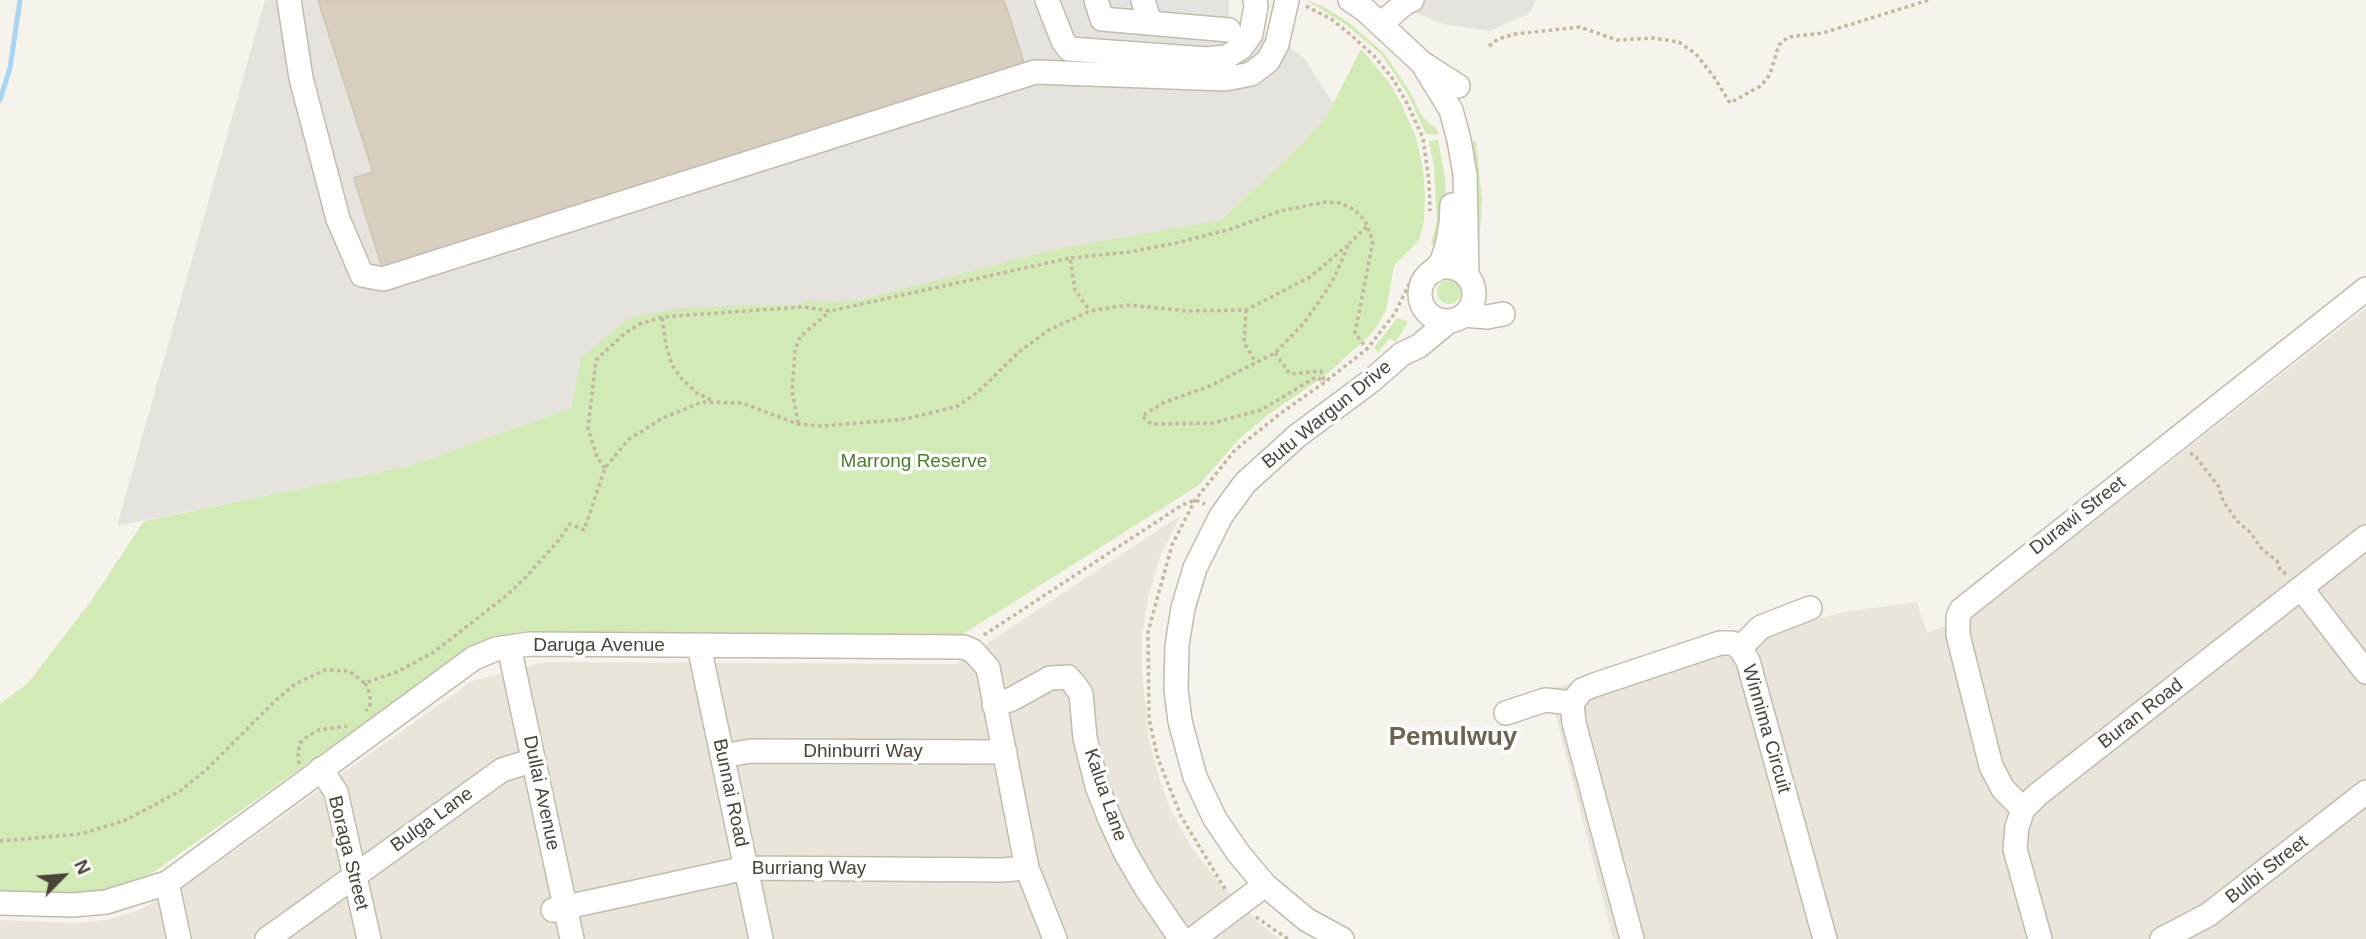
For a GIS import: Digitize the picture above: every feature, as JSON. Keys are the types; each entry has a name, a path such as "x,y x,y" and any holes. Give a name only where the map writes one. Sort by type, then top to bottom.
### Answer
{"street":[{"path":"289,0 301,78 338,219 362,275 383,279 1035,72 1225,79 1251,74 1268,61 1277,44 1287,0"},
{"path":"1047,0 1063,41 1069,48 1207,59 1226,57 1241,48 1251,34 1255,0"},
{"path":"1096,0 1102,19 1228,30"},
{"path":"1143,0 1150,23"},
{"path":"1350,0 1381,24 1422,63 1458,86"},
{"path":"1381,24 1412,0"},
{"path":"1422,63 1451,110 1460,142 1465,174 1470,284"},
{"name":"Butu Wargun Drive","path":"1402,354 1420,319 1422,284 1442,261 1451,224 1451,173 1438,98 1422,63"},
{"path":"1421,302 1431,317 1487,317 1503,313 1451,268 1434,271"},
{"name":"Butu Wargun Drive","path":"1342,939 1307,920 1265,885 1215,819 1195,776 1180,722 1176,690 1177,645 1182,608 1205,547 1221,516 1245,483 1297,436 1371,381 1402,354 1419,346 1456,318 1473,301 1470,284"},
{"name":"Durawi Street","path":"2024,810 2003,789 1991,766 1958,635 1958,617 1966,604 2366,289"},
{"name":"Buran Road","path":"2024,810 2037,795 2366,537"},
{"path":"2301,589 2366,672"},
{"path":"1740,648 1761,627 1810,608"},
{"name":"Winnima Circuit","path":"1572,703 1582,690 1720,643 1731,643 1740,648 1748,661 1825,939"},
{"name":"Daruga Avenue","path":"0,904 73,905 106,902 167,883 310,768 474,658 503,648 530,644 964,647"},
{"name":"Bunnai Road","path":"699,646 761,939"},
{"path":"964,647 973,651 988,668 1027,868 1055,939"},
{"name":"Dullai Avenue","path":"503,648 559,909 572,939"},
{"name":"Kalua Lane","path":"994,705 1012,699 1050,678 1068,677 1075,685 1081,694 1086,738 1097,786 1109,817 1146,888 1181,939"},
{"path":"1506,713 1545,700 1572,703 1574,723 1632,939"},
{"name":"Dhinburri Way","path":"722,756 751,751 1005,752"},
{"name":"Bulga Lane","path":"267,939 502,769 527,762"},
{"name":"Boraga Street","path":"310,768 336,792 369,939"},
{"name":"Bulbi Street","path":"2162,939 2208,915 2366,792"},
{"path":"2024,810 2017,827 2015,849 2040,939"},
{"name":"Burriang Way","path":"559,909 746,868 1027,868"},
{"path":"167,883 179,939"},
{"path":"1194,939 1265,885"},
{"name":"Dullai Avenue","path":"559,909 559,939"}],"path":[{"path":"1489,46 1498,39 1515,34 1580,27 1617,40 1654,38 1679,41 1696,54 1730,103 1762,85 1770,74 1779,45 1788,37 1823,33 1929,0"},
{"path":"606,468 597,457 588,428 596,360 624,334 640,324 662,317 803,307 830,311 1070,258 1129,252 1177,243 1231,229 1280,211 1326,202 1356,210 1368,226 1373,241 1355,333 1367,349"},
{"path":"365,683 397,673 434,652 513,590 570,524 584,530 606,468 629,439 663,418 702,402 742,402 798,424 823,426 906,418 958,406 978,392 1020,351 1049,330 1090,311 1128,305 1188,311 1246,310 1310,277 1368,226"},
{"path":"1275,354 1290,374 1321,370 1325,382 1316,377 1261,410 1213,423 1151,424 1142,416 1165,402 1210,386 1275,354 1304,323 1325,293 1349,244"},
{"path":"1070,258 1075,290 1090,311"},
{"path":"1246,310 1244,343 1256,363"},
{"path":"798,424 792,391 795,350 800,337 830,311"},
{"path":"662,317 672,365 690,386 715,402"},
{"path":"2178,438 2219,488 2223,501 2236,521 2250,532 2262,549 2277,561 2280,569 2301,589"},
{"path":"964,647 1182,505 1195,500 1205,505"},
{"path":"0,841 81,834 126,820 180,791 206,770 295,684 325,670 349,671 365,683 370,694 370,705 365,713"},
{"path":"310,768 298,754 300,743 319,730 357,722"}],"shaded area":[{"path":"265,0 1229,0 1232,27 1290,48 1304,58 1333,103 1327,116 1299,147 1221,220 1061,248 857,300 807,300 797,305 581,357 571,408 409,466 117,526"},
{"path":"1072,0 1163,0 1228,6 1228,20 1215,35 1215,50 1107,43 1107,29 1093,16 1079,21"},
{"path":"1402,0 1536,0 1530,13 1490,31 1443,24 1417,13"},
{"path":"2366,308 2366,939 1613,939 1549,689 1844,612 1917,602 1927,633 1978,613"},
{"path":"1181,515 1161,554 1148,598 1142,635 1142,672 1149,739 1171,811 1192,848 1220,884 1261,925 1280,939 0,939 0,920 74,923 107,920 140,910 196,878 472,681 545,662 956,664"}],"green space":[{"path":"1306,0 1347,21 1384,53 1411,93 1420,113 1436,128 1438,135 1426,134 1408,95 1382,55 1345,24"},
{"name":"Marrong Reserve","path":"1361,49 1388,81 1416,137 1425,195 1424,221 1419,240 1394,266 1386,311 1373,332 1326,375 1269,414 1239,439 1199,485 963,634 513,634 486,639 151,874 117,889 78,895 0,893 0,704 28,683 91,601 144,521 409,466 571,408 581,357 630,317 687,307 797,305 807,300 857,300 1061,248 1221,220 1299,147 1327,116"},
{"path":"1438,140 1445,178 1446,203 1440,247 1431,244 1437,221 1434,167 1429,141"},
{"path":"1476,141 1482,200 1479,249 1471,253 1466,144"},
{"path":"1449,280 1457,284 1461,292 1457,300 1449,304 1441,300 1437,292 1441,284"},
{"path":"1397,318 1408,322 1395,342 1390,338 1378,352 1374,348"}],"building":[{"path":"318,0 1004,0 1024,63 984,76 985,80 383,270 354,178 373,172"}],"waterway":[{"path":"0,100 10,68 20,0"}],"district":[{"name":"Pemulwuy","path":"1453,738"}]}
